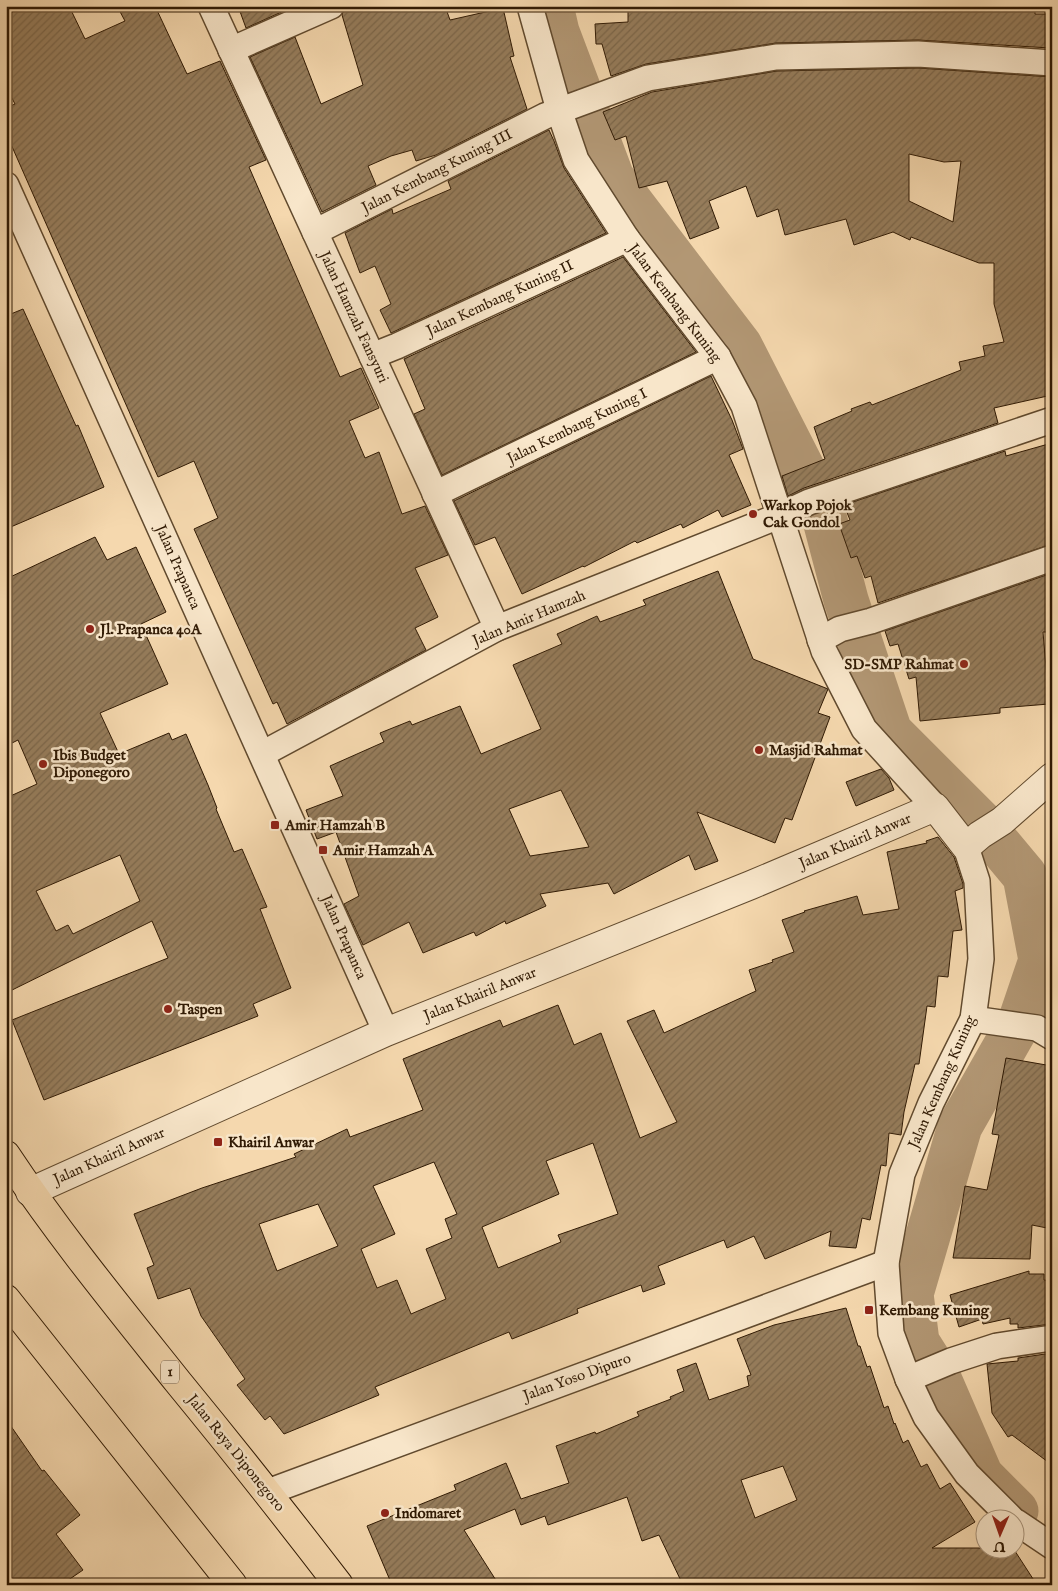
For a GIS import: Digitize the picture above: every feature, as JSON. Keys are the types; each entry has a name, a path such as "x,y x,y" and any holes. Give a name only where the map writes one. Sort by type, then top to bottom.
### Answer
{"highway":[{"name":"Jalan Raya Diponegoro","path":"6,1155 30,1192 85,1266 268,1492 338,1585"},
{"path":"6,1298 233,1585"}],"street":[{"name":"Jalan Hamzah Fansyuri","path":"211,6 497,628"},
{"path":"231,50 331,6"},
{"name":"Jalan Kembang Kuning","path":"530,6 577,104 576,160 627,239 718,357 744,406 779,516 830,635 824,652 864,729 935,807 973,841 977,881 980,959 973,1020 931,1103 902,1174 886,1263 891,1333 916,1375 926,1416 967,1474 1001,1508"},
{"name":"Jalan Kembang Kuning III","path":"315,232 577,104 648,78 776,57 918,54 1052,64"},
{"name":"Jalan Prapanca","path":"6,185 386,1032"},
{"name":"Jalan Kembang Kuning II","path":"372,356 627,239"},
{"name":"Jalan Kembang Kuning I","path":"435,494 718,357"},
{"name":"Jalan Amir Hamzah","path":"262,754 497,628 779,516 809,502 1052,420"},
{"path":"830,635 1052,558"},
{"path":"973,841 1002,821 1052,777"},
{"name":"Jalan Khairil Anwar","path":"30,1192 386,1032 751,885 935,807"},
{"path":"973,1020 1047,1032"},
{"name":"Jalan Yoso Dipuro","path":"268,1492 886,1263"},
{"path":"916,1375 951,1360 997,1346 1052,1338"},
{"path":"1026,1529 1052,1546"}],"building":[{"path":"6,6 69,6 85,39 125,21 117,6 155,6 187,74 220,61 266,160 249,167 340,377 361,368 379,408 349,421 365,458 379,452 402,514 425,506 448,555 415,568 438,617 415,628 426,650 287,724 277,702 273,704 194,529 218,518 194,461 158,477 6,133 6,108 15,104 6,87"},
{"path":"238,6 284,6 286,10 246,28"},
{"path":"345,6 445,6 450,20 503,8 514,56 510,57 527,109 436,155 416,161 412,150 391,156 368,166 376,185 322,212 250,57 295,37 321,104 363,85 342,15"},
{"path":"661,6 691,6 691,12 751,6 752,12 792,6 1035,6 1035,14 1050,14 1050,48 918,40 776,43 646,64 611,76 602,44 596,44 595,24 628,22 628,9 661,10"},
{"path":"918,68 1052,77 1052,395 994,408 998,423 804,488 788,496 782,476 825,459 814,427 852,411 851,409 870,402 872,405 961,370 959,362 985,356 983,346 1004,342 994,304 994,263 979,263 911,237 910,240 893,232 854,245 846,219 785,235 778,209 757,217 746,186 709,201 719,228 690,239 667,181 639,188 626,136 615,140 603,112 652,92 777,71","holes":["909,154 944,162 961,161 953,222 909,201"]},
{"path":"549,130 564,168 606,233 391,333 380,310 391,304 375,266 360,273 345,233 392,209 393,214 451,189 448,181"},
{"path":"623,257 696,352 442,475 414,414 425,409 404,359"},
{"path":"23,309 76,426 78,425 104,487 6,529 6,316"},
{"path":"711,376 732,420 743,449 729,455 751,505 722,517 718,510 683,528 681,524 637,543 635,541 584,567 522,594 495,537 475,545 454,501"},
{"path":"1052,443 1052,544 878,603 871,576 865,578 857,556 851,558 839,524 850,520 844,505 1005,451 1006,456"},
{"path":"95,537 107,560 136,547 166,612 141,624 168,684 100,713 119,754 169,733 172,740 186,734 234,852 242,849 267,907 260,909 291,988 253,1004 258,1016 44,1100 12,1020 168,958 152,921 6,993 6,798 37,784 18,740 6,746 6,579","holes":["120,855 140,901 73,934 68,925 56,931 36,891"]},
{"path":"718,571 753,659 828,689 818,713 830,717 792,820 785,818 775,843 697,812 718,861 695,870 689,855 614,894 608,883 540,894 546,906 506,924 505,921 476,936 474,932 423,953 409,922 363,945 344,904 359,896 336,832 317,839 306,810 343,796 330,766 384,742 380,733 410,721 412,725 460,706 481,754 541,729 513,665 562,644 557,634 597,616 600,622 646,605 643,600","holes":["561,790 589,847 530,856 509,809"]},
{"path":"1052,573 1052,632 1043,632 1049,704 1000,708 1000,713 920,721 916,677 909,679 898,644 890,646 885,631"},
{"path":"881,769 889,778 894,790 856,806 846,782"},
{"path":"938,837 954,857 963,884 963,888 955,891 962,930 953,931 948,977 938,976 935,1007 927,1006 919,1064 915,1064 904,1112 901,1135 889,1133 886,1166 881,1165 870,1220 862,1218 856,1248 829,1246 831,1231 765,1259 754,1236 727,1248 724,1240 658,1266 665,1284 643,1292 641,1285 577,1309 578,1313 512,1339 509,1332 375,1387 379,1395 284,1434 270,1416 265,1420 237,1385 245,1379 201,1316 190,1288 158,1299 147,1268 154,1265 134,1214 202,1188 296,1157 294,1154 347,1129 350,1137 423,1110 403,1059 500,1020 503,1027 558,1005 574,1045 601,1033 640,1138 677,1122 627,1021 654,1010 664,1033 756,991 749,970 794,952 782,920 804,911 857,896 863,915 899,909 887,852 927,843 926,841","holes":["593,1143 618,1214 558,1235 561,1242 498,1268 482,1227 559,1194 546,1161","434,1162 457,1214 445,1219 452,1238 426,1249 446,1299 411,1314 397,1280 377,1288 361,1249 395,1234 373,1186","318,1204 338,1246 277,1271 259,1224"]},
{"path":"1006,1058 1052,1066 1052,1209 1047,1228 1032,1225 1030,1259 953,1258 965,1186 987,1190 999,1135 992,1134"},
{"path":"1029,1271 1029,1274 1044,1274 1044,1280 1052,1281 1052,1324 1018,1328 1018,1324 1010,1324 1010,1318 983,1324 982,1319 959,1327 950,1295"},
{"path":"846,1308 858,1346 860,1346 867,1367 870,1366 884,1408 888,1406 903,1443 908,1440 921,1467 927,1464 940,1489 950,1483 975,1522 932,1548 976,1548 976,1558 1019,1558 1037,1585 683,1585 659,1535 642,1541 627,1497 548,1525 545,1516 521,1525 515,1509 464,1530 499,1585 392,1585 367,1526 456,1490 454,1485 506,1463 521,1499 569,1483 556,1446 595,1432 596,1434 639,1416 637,1412 671,1399 670,1397 684,1391 677,1370 696,1363 709,1400 749,1386 747,1376 751,1375 737,1339 774,1325","holes":["783,1466 797,1500 755,1518 741,1480"]},
{"path":"1052,1353 1052,1465 1012,1435 1008,1437 992,1413 987,1364 1018,1361 1018,1358"},
{"path":"6,1419 42,1471 44,1470 80,1515 56,1534 83,1570 61,1585 6,1585"}],"waterway":[{"path":"551,6 557,32 612,178 740,346 821,505 846,600 890,732 980,822 1025,876 1041,960 1021,1019 960,1126 911,1294 917,1342 936,1372 981,1476 1013,1508"}],"place":[{"name":"Warkop Pojok Cak Gondol","path":"753,514"},
{"name":"Jl. Prapanca 40A","path":"90,629"},
{"name":"SD-SMP Rahmat","path":"964,664"},
{"name":"Masjid Rahmat","path":"759,750"},
{"name":"Ibis Budget Diponegoro","path":"43,764"},
{"name":"Amir Hamzah B","path":"275,825"},
{"name":"Amir Hamzah A","path":"323,850"},
{"name":"Taspen","path":"168,1009"},
{"name":"Khairil Anwar","path":"218,1142"},
{"name":"Kembang Kuning","path":"869,1310"},
{"name":"Indomaret","path":"385,1513"}]}
